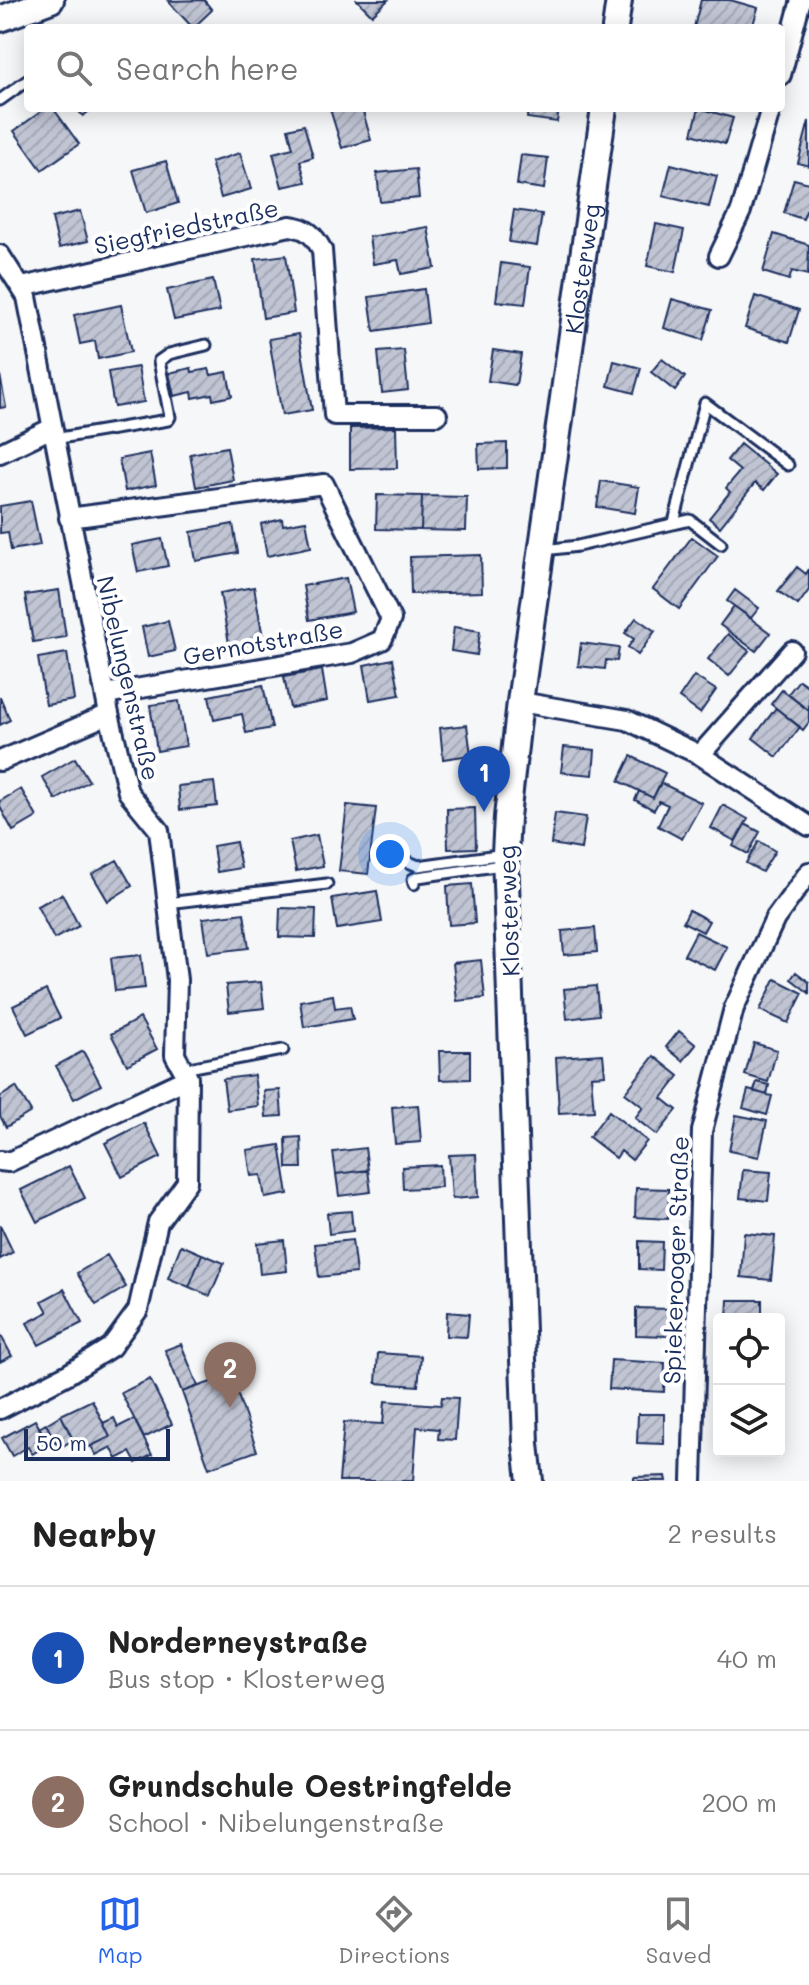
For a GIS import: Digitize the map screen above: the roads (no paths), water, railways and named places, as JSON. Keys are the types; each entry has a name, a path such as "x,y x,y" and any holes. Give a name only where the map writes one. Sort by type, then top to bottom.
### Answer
{"street":[{"path":"0,19 51,0"},
{"path":"616,24 619,0"},
{"path":"785,60 801,0"},
{"name":"Klosterweg","path":"530,1481 526,1444 505,859 520,702 603,112"},
{"path":"719,256 741,211 770,112"},
{"name":"Siegfriedstraße","path":"22,287 290,226 303,228 315,236 322,250 334,415 437,415"},
{"name":"Nibelungenstraße","path":"0,255 22,287 109,714 128,792 159,830 177,980 175,1055 186,1073 187,1182 158,1222 138,1310 111,1347 68,1374 0,1409"},
{"path":"0,453 53,434"},
{"name":"Gernotstraße","path":"69,518 324,484 391,619 382,640 352,653 105,694"},
{"path":"700,755 792,651"},
{"path":"520,702 627,720 700,755 809,826"},
{"path":"0,761 109,714"},
{"name":"Spiekerooger Straße","path":"692,1481 702,1131 734,1008 775,919 809,872"},
{"path":"0,1161 9,1162 186,1073"}],"lane":[{"path":"0,100 24,83"},
{"path":"53,434 168,420 170,412 159,361 169,354 206,345"},
{"path":"674,522 705,403 788,465"},
{"path":"541,551 578,546 690,520 721,544"},
{"path":"402,851 404,860 418,866 505,859"},
{"path":"414,884 413,879 418,877 505,859"},
{"path":"167,903 327,884"},
{"path":"186,1073 283,1050"}],"place":[{"name":"Norderneystraße","path":"484,812"},
{"name":"Grundschule Oestringfelde","path":"230,1408"}]}
